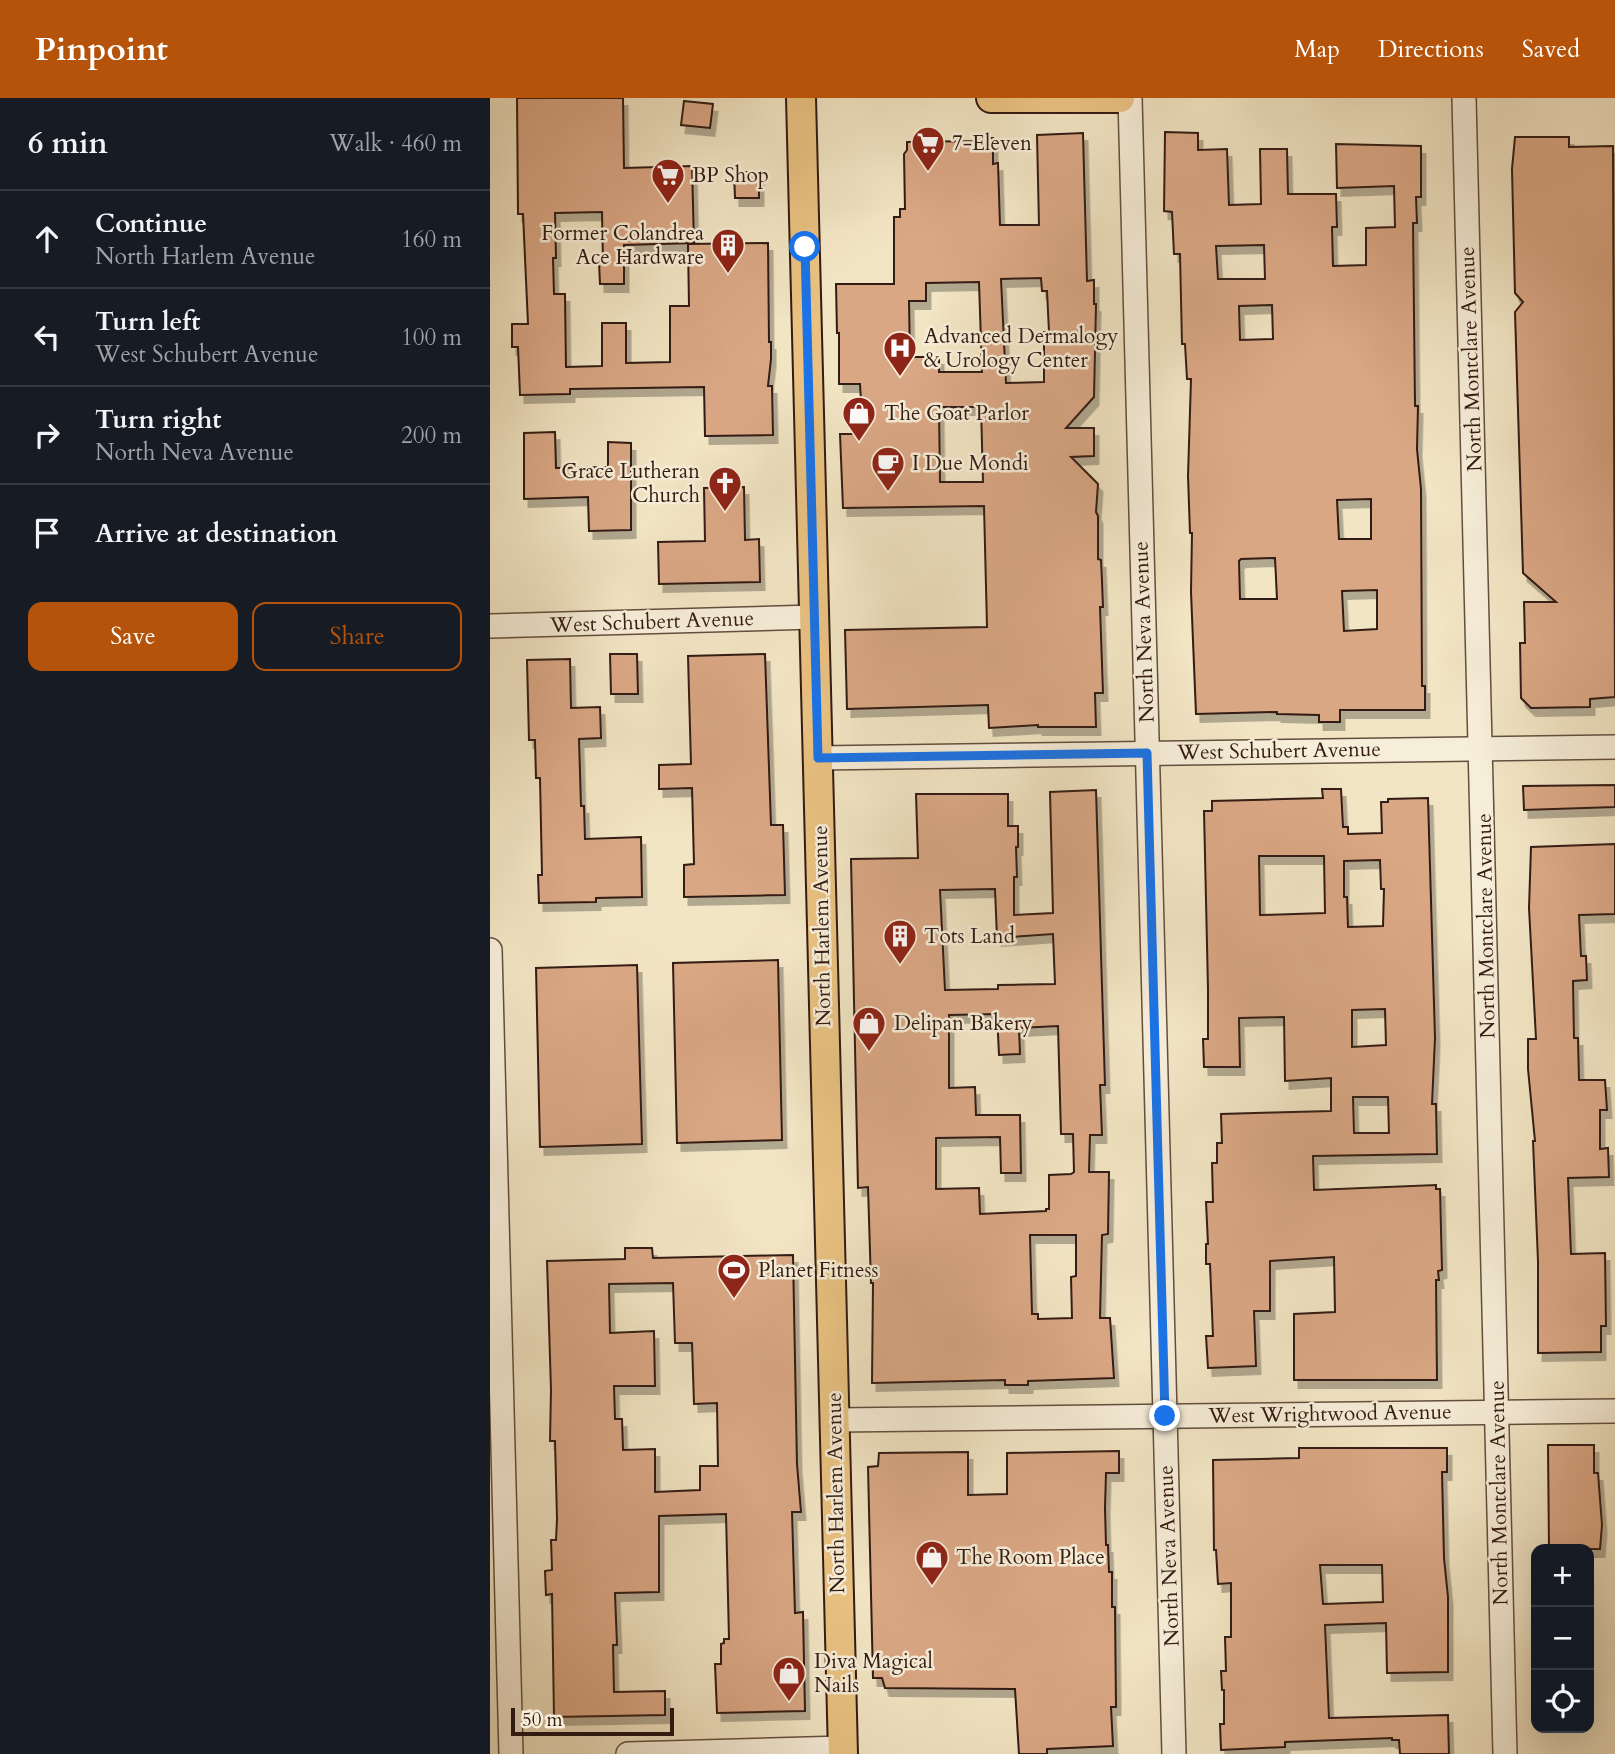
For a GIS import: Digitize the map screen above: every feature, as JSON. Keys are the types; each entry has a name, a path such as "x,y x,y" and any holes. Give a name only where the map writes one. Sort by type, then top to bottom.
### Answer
{"main road":[{"name":"North Harlem Avenue","path":"801,98 843,1751"},
{"path":"992,98 1120,98"}],"street":[{"name":"North Neva Avenue","path":"1130,98 1174,1754"},
{"name":"North Montclare Avenue","path":"1464,98 1505,1754"},
{"name":"West Schubert Avenue","path":"490,626 814,617"},
{"name":"West Schubert Avenue","path":"818,758 1615,747"},
{"path":"490,950 493,1191 511,1754"},
{"name":"West Wrightwood Avenue","path":"835,1420 1615,1411"},
{"path":"628,1754 843,1751"}],"building":[{"path":"517,98 623,98 624,168 692,166 694,243 624,245 624,284 600,284 599,262 603,262 602,212 555,213 554,294 565,294 566,367 602,366 602,323 626,323 626,363 670,362 670,306 689,306 688,244 768,243 771,359 768,386 772,386 773,435 705,436 704,387 570,389 570,394 520,395 518,347 512,347 512,324 528,324 523,214 518,214"},
{"path":"684,101 713,104 710,128 681,125"},
{"path":"1165,132 1198,133 1198,150 1227,149 1229,205 1261,204 1260,149 1287,149 1288,194 1336,194 1337,227 1332,227 1333,266 1366,265 1366,228 1395,227 1394,186 1337,188 1336,144 1421,146 1421,197 1416,197 1417,223 1413,223 1415,406 1418,406 1417,449 1421,489 1422,686 1425,686 1425,710 1340,710 1340,722 1319,722 1319,715 1277,712 1196,714 1188,476 1191,379 1187,379 1185,344 1182,344 1180,254 1174,254 1172,212 1164,211","holes":["1264,245 1265,279 1218,279 1216,246","1272,305 1273,339 1240,340 1239,306","1371,499 1371,539 1339,539 1337,500","1275,558 1277,599 1240,599 1239,561","1377,590 1377,629 1344,631 1342,591"]},
{"path":"1083,133 1087,281 1094,280 1096,304 1094,397 1066,428 1094,428 1094,456 1071,457 1098,484 1096,512 1102,581 1103,607 1100,607 1103,693 1095,693 1096,727 1038,725 989,728 988,705 847,709 845,630 987,627 984,506 843,508 840,434 860,434 861,401 860,384 839,384 836,284 894,284 894,217 900,217 900,209 905,209 904,154 907,142 974,141 974,138 993,138 993,164 998,163 1000,225 1039,225 1037,135","holes":["1041,278 1042,291 1047,291 1049,332 1044,332 1044,382 1006,383 1001,279","979,282 982,372 939,372 939,357 910,357 909,301 926,301 926,283","939,407 981,407 983,482 940,482"]},
{"path":"1515,137 1569,137 1569,147 1613,146 1615,697 1590,699 1590,707 1531,708 1521,698 1520,643 1525,643 1524,602 1556,602 1523,573 1515,312 1523,302 1515,293 1512,169"},
{"path":"734,172 759,172 759,198 735,198"},
{"path":"555,432 556,468 608,467 608,442 631,443 631,530 589,531 588,497 524,499 524,433"},
{"name":"Grace Lutheran Church","path":"744,487 745,540 759,539 760,582 659,584 658,542 705,541 704,488"},
{"path":"610,654 637,654 638,694 611,694"},
{"path":"765,654 771,825 783,825 785,895 684,897 684,865 694,864 692,788 659,789 659,765 691,764 688,656"},
{"path":"570,659 571,708 600,707 601,738 579,739 585,839 641,837 642,897 596,898 596,902 539,903 538,875 542,875 540,778 536,778 535,740 529,740 527,660"},
{"path":"1615,785 1615,807 1524,810 1523,786"},
{"path":"1322,789 1341,789 1343,827 1348,827 1348,834 1382,833 1381,802 1388,802 1388,799 1428,798 1435,1038 1432,1104 1436,1104 1437,1154 1313,1156 1314,1190 1436,1185 1436,1189 1440,1189 1442,1270 1438,1271 1439,1280 1436,1280 1437,1380 1294,1380 1294,1314 1335,1312 1334,1257 1270,1261 1270,1311 1254,1311 1256,1366 1208,1368 1206,1336 1213,1336 1210,1264 1206,1264 1206,1202 1213,1202 1212,1163 1217,1163 1217,1143 1222,1143 1221,1114 1331,1111 1331,1078 1285,1081 1284,1017 1239,1018 1240,1067 1204,1067 1203,1039 1208,1039 1208,989 1204,811 1212,811 1212,801 1323,798","holes":["1259,856 1324,856 1325,913 1260,915","1380,860 1381,889 1384,889 1383,926 1348,927 1347,897 1344,897 1344,861","1385,1009 1386,1045 1352,1047 1352,1010","1353,1097 1388,1097 1389,1133 1354,1133"]},
{"path":"1096,790 1105,1085 1100,1085 1102,1135 1090,1135 1089,1172 1109,1172 1108,1234 1102,1235 1100,1318 1110,1318 1114,1378 1028,1381 1028,1385 1005,1385 1005,1380 872,1383 873,1283 868,1187 858,1188 851,859 918,858 916,794 1008,794 1008,826 1018,826 1014,915 1053,913 1050,792","holes":["995,889 997,938 1053,934 1055,984 998,985 998,989 945,990 940,890","997,1014 999,1055 1020,1054 1019,1028 1058,1026 1061,1134 1073,1134 1074,1172 1049,1175 1049,1209 1046,1211 980,1214 979,1188 936,1189 936,1138 1000,1137 1001,1173 1021,1173 1020,1115 976,1115 975,1087 949,1088 949,1015","1030,1235 1076,1235 1076,1276 1071,1277 1072,1318 1038,1319 1038,1314 1032,1314"]},
{"path":"1615,844 1615,914 1579,915 1581,956 1586,956 1587,980 1573,981 1574,1038 1578,1038 1579,1080 1605,1080 1607,1110 1600,1110 1600,1149 1608,1148 1609,1177 1568,1178 1571,1254 1605,1253 1606,1326 1601,1326 1601,1352 1538,1353 1535,1141 1528,1069 1528,1039 1536,1039 1529,908 1531,847"},
{"path":"778,960 782,1140 677,1143 673,963"},
{"path":"637,965 642,1144 540,1147 536,968"},
{"path":"625,1248 652,1248 653,1258 793,1255 797,1464 801,1512 792,1512 795,1613 803,1612 805,1711 717,1713 715,1664 721,1664 721,1644 724,1639 729,1639 726,1514 659,1516 659,1592 615,1593 617,1645 613,1645 614,1692 665,1691 665,1715 554,1717 552,1594 546,1595 545,1571 552,1570 551,1540 556,1540 557,1519 555,1441 550,1441 547,1261 625,1259","holes":["673,1283 675,1343 692,1343 694,1404 717,1403 718,1466 700,1466 700,1490 655,1492 655,1449 623,1450 622,1419 615,1419 614,1386 655,1386 654,1331 610,1333 609,1284"]},
{"path":"1548,1445 1594,1445 1594,1473 1598,1473 1602,1525 1600,1549 1594,1549 1594,1544 1549,1544"},
{"path":"1299,1448 1447,1448 1447,1472 1442,1472 1444,1558 1448,1597 1448,1672 1387,1673 1386,1623 1325,1625 1329,1718 1448,1715 1449,1754 1400,1754 1399,1740 1392,1738 1285,1742 1285,1747 1221,1750 1220,1724 1224,1724 1224,1690 1221,1671 1226,1671 1225,1637 1231,1637 1231,1583 1218,1584 1214,1550 1213,1460 1299,1458","holes":["1320,1565 1382,1565 1383,1602 1323,1604"]},
{"path":"1119,1451 1119,1473 1106,1473 1105,1508 1106,1545 1109,1572 1112,1572 1112,1607 1115,1607 1116,1707 1111,1707 1113,1746 1047,1749 1047,1754 1019,1754 1015,1689 885,1688 882,1678 873,1678 868,1467 878,1466 879,1453 968,1452 968,1495 1007,1494 1007,1453"}],"place":[{"name":"7-Eleven","path":"928,173"},
{"name":"BP Shop","path":"668,205"},
{"name":"Former Colandrea Ace Hardware","path":"728,275"},
{"name":"Advanced Dermalogy & Urology Center","path":"900,378"},
{"name":"The Goat Parlor","path":"859,443"},
{"name":"I Due Mondi","path":"888,493"},
{"name":"Grace Lutheran Church","path":"725,513"},
{"name":"Tots Land","path":"900,966"},
{"name":"Delipan Bakery","path":"869,1053"},
{"name":"Planet Fitness","path":"734,1300"},
{"name":"The Room Place","path":"932,1587"},
{"name":"Diva Magical Nails","path":"789,1703"}],"route":[{"path":"805,247 818,758 1147,753 1165,1416"}]}
